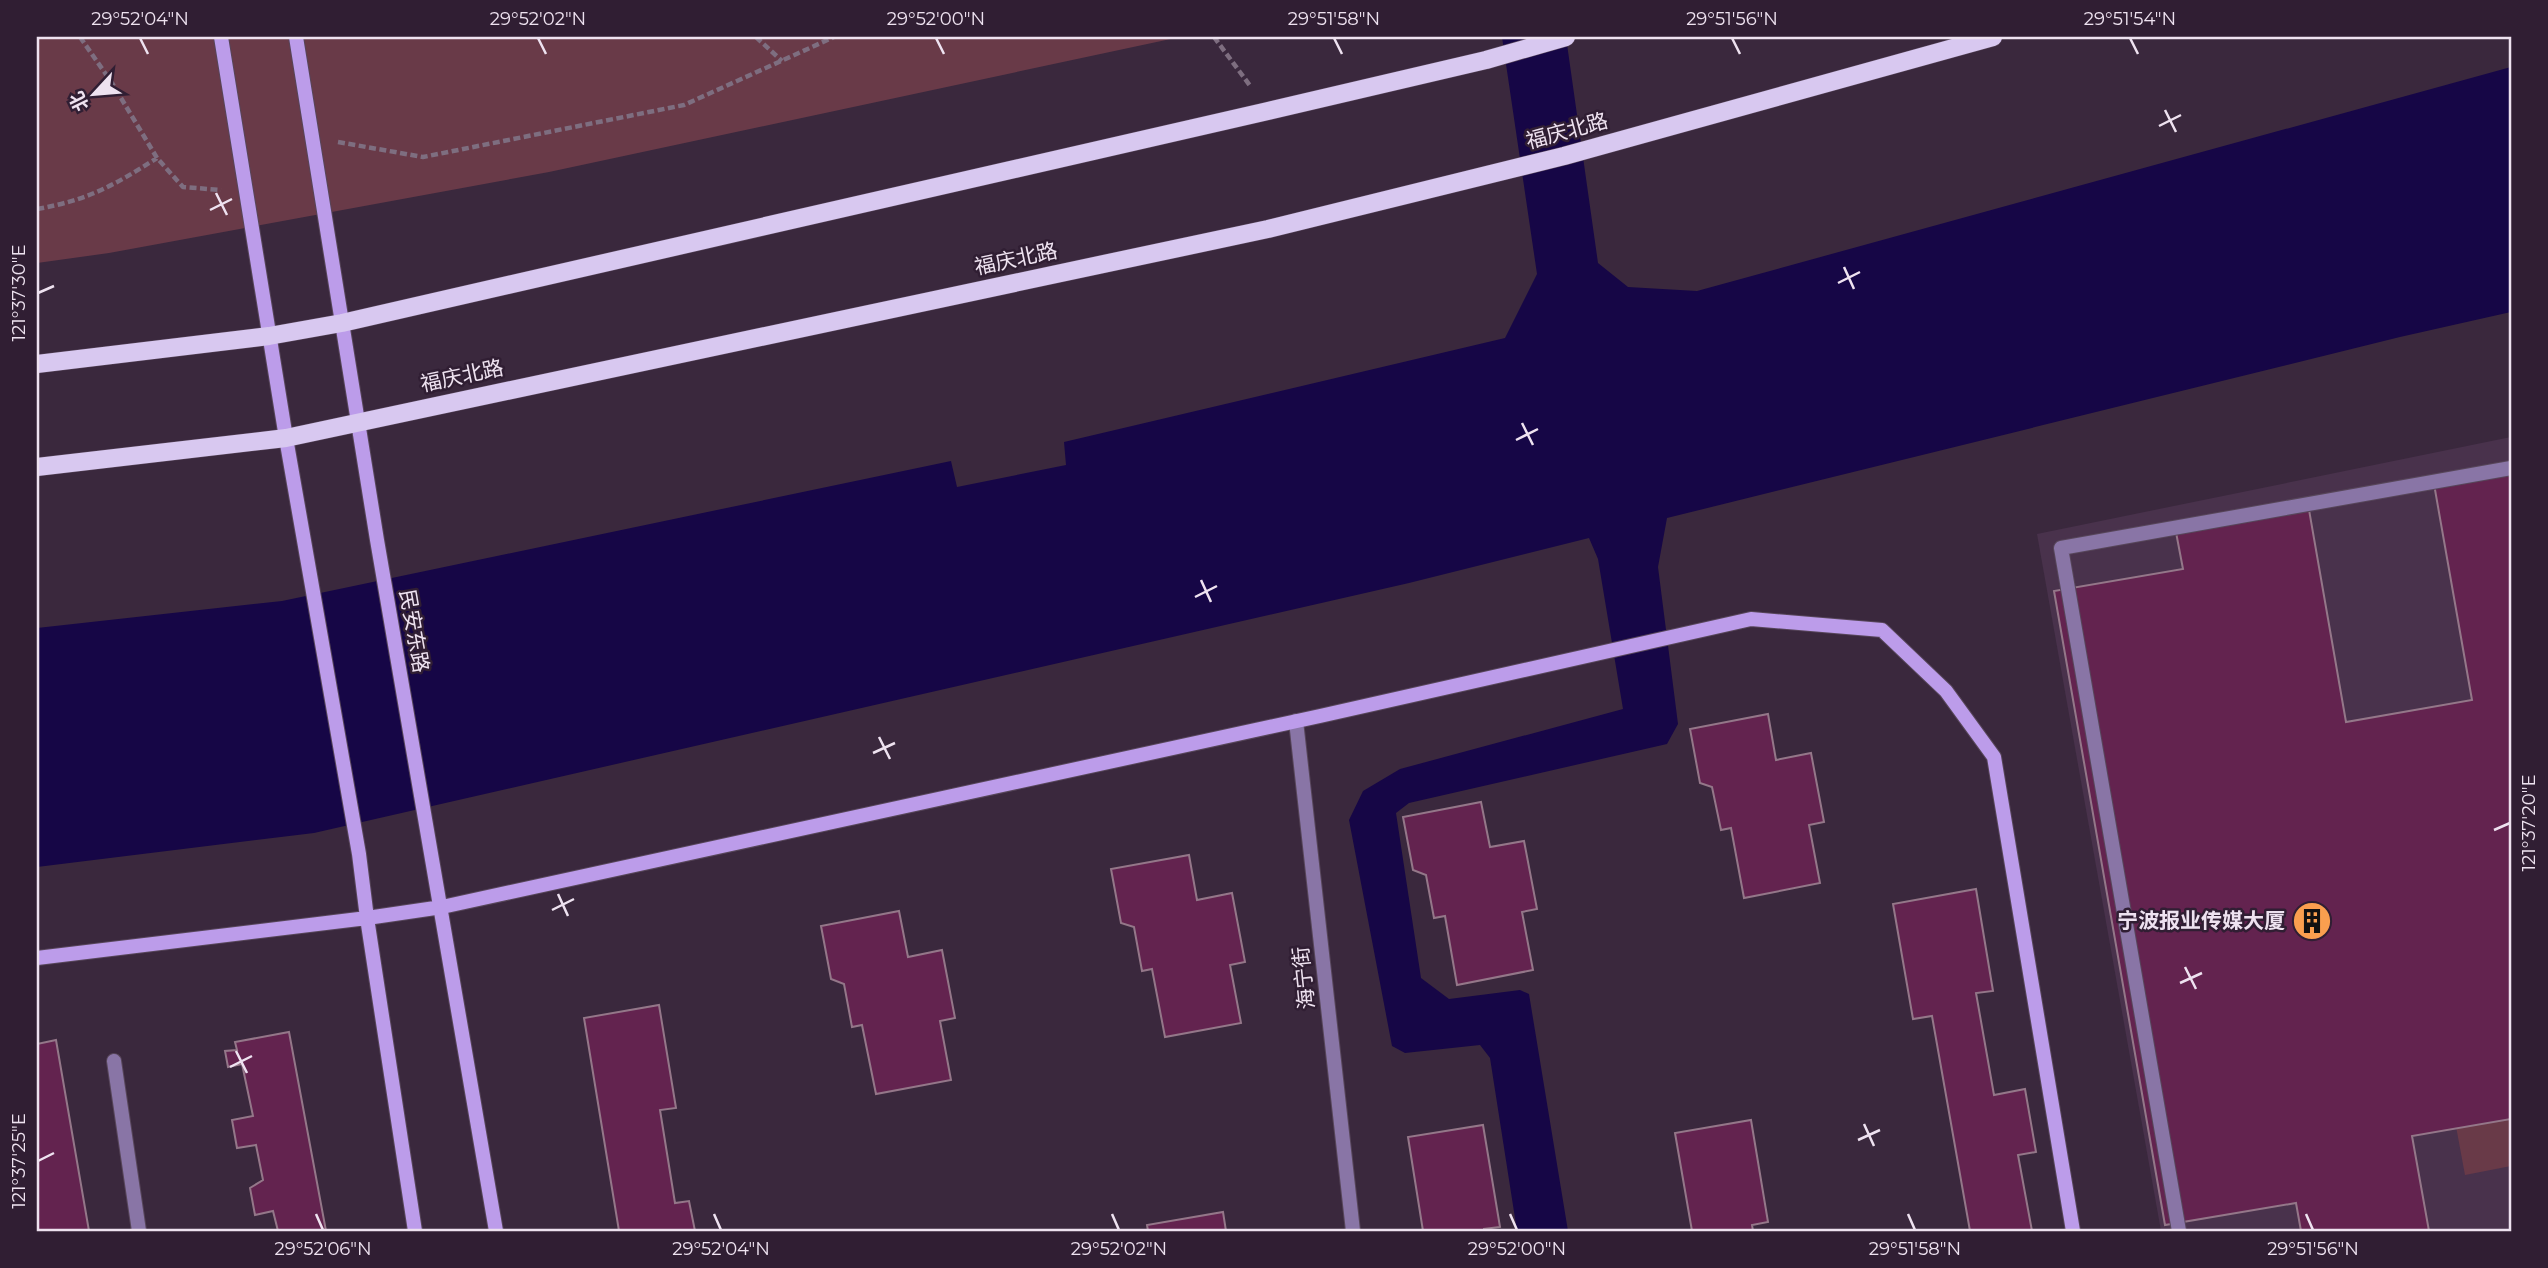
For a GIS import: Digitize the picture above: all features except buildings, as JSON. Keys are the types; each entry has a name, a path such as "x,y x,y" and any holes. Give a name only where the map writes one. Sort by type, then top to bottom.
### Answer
{"main road":[{"path":"37,363 270,336 342,323 1268,111 1486,60 1566,37"},
{"name":"福庆北路","path":"37,467 286,438 1268,229 1564,156 1993,37"}],"street":[{"path":"221,37 355,838 415,1231"},
{"name":"民安东路","path":"296,37 377,540 496,1231"},
{"path":"2179,1231 2061,548 2511,468"},
{"path":"37,958 367,918 442,906 1296,721 1751,619 1882,630 1946,691 1994,757 2073,1231"},
{"name":"海宁街","path":"1296,721 1353,1231"},
{"path":"114,1061 139,1231"}],"path":[{"path":"80,37 112,83 156,159 183,187 212,191 246,187"},
{"path":"756,37 782,61"},
{"path":"313,138 423,157 684,105 834,37"},
{"path":"1214,37 1268,111"},
{"path":"37,209 71,203 103,190 156,159"}],"shaded area":[{"path":"37,37 1180,37 549,172 109,253 37,263"},
{"path":"1502,37 1566,37 1598,263 1628,287 1697,291 2511,67 2511,312 1667,518 1658,567 1678,724 1667,744 1409,803 1396,813 1421,978 1449,999 1520,990 1529,994 1568,1231 1517,1231 1490,1058 1480,1045 1405,1053 1392,1046 1349,820 1363,791 1400,769 1623,709 1598,559 1589,538 1409,583 314,833 37,867 37,628 282,601 951,461 957,487 1066,465 1064,442 1505,338 1537,274"},
{"name":"宁波报业传媒大厦","path":"2511,437 2511,1231 2161,1231 2037,534"},
{"path":"2511,976 2511,1166 2465,1175 2431,991"}],"place":[{"name":"宁波报业传媒大厦","path":"2312,921"}]}
